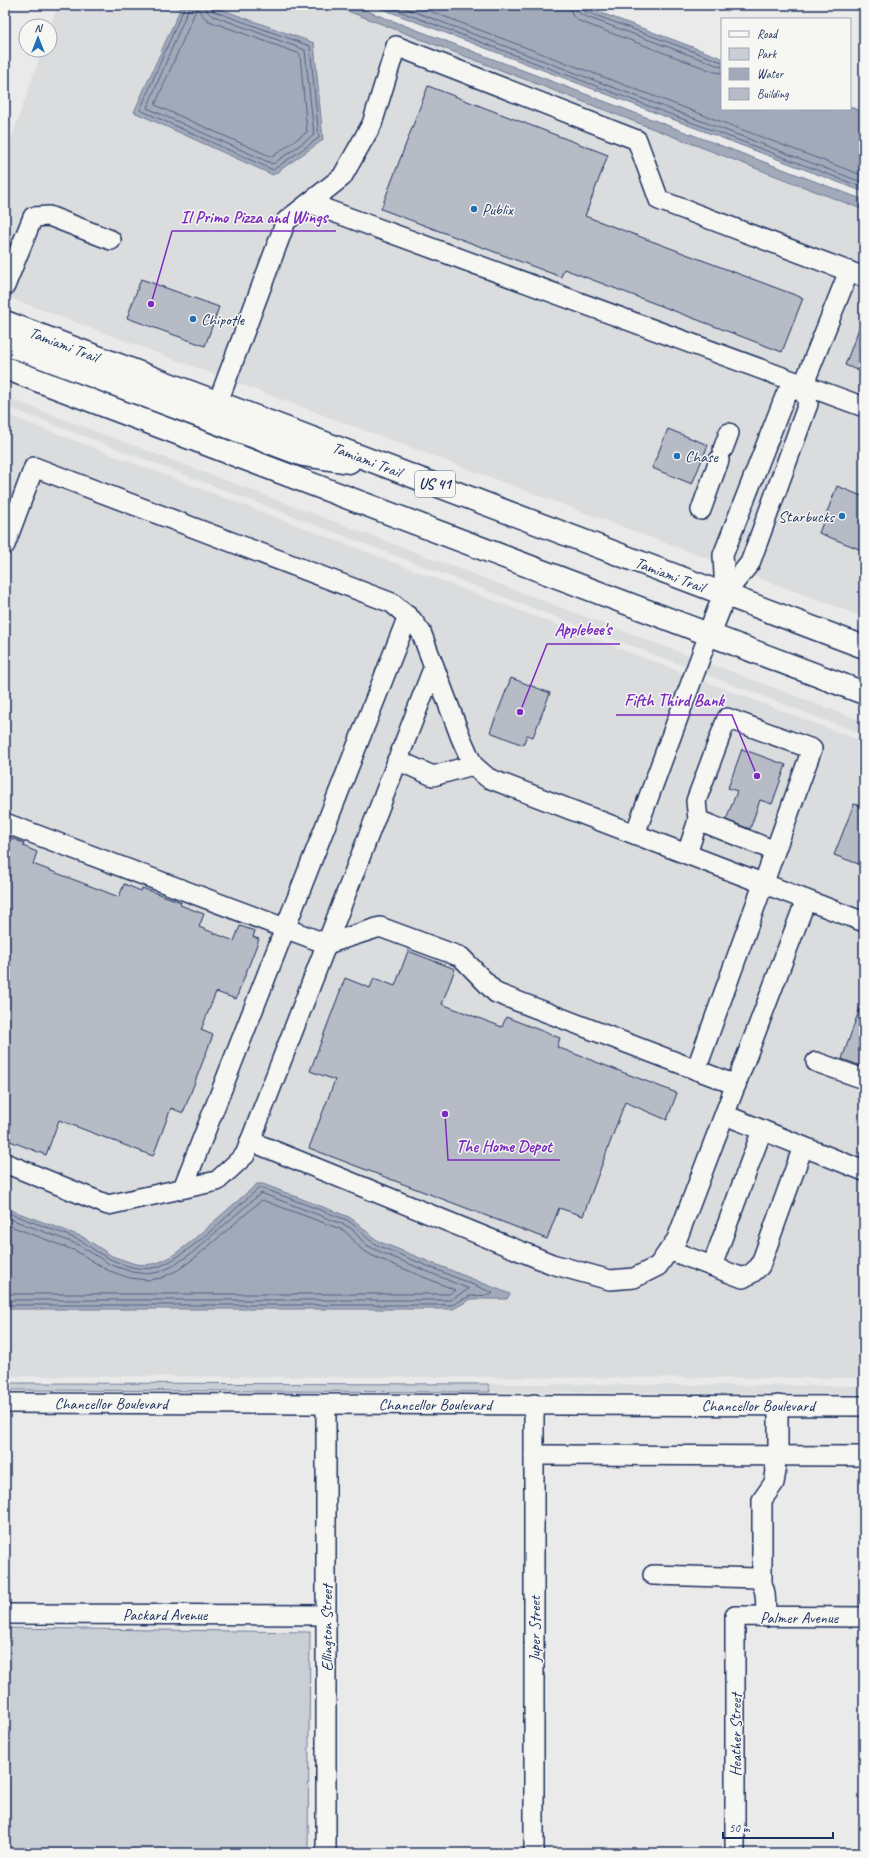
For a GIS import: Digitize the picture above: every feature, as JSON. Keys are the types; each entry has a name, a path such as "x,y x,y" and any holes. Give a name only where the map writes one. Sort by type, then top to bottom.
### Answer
{"main road":[{"name":"Tamiami Trail","path":"5,322 864,647"},
{"path":"5,346 23,350 303,455 396,470"},
{"path":"8,370 864,693"},
{"path":"709,634 725,594"}],"street":[{"path":"218,402 286,221 342,177 372,124 396,46 637,140 659,200 856,274 803,386 786,394 723,555 725,594"},
{"path":"309,203 803,386 864,407"},
{"path":"5,286 33,216 49,216 111,240"},
{"path":"725,594 750,563 808,404 803,386"},
{"path":"701,510 723,447"},
{"path":"5,545 34,467 392,604 408,616 421,632 461,738 473,765 488,778 864,922"},
{"path":"183,1188 408,616"},
{"path":"635,834 709,634"},
{"path":"5,1163 108,1205 217,1181 245,1155 434,666"},
{"path":"687,854 698,820 696,801 727,718 812,749 696,1070"},
{"path":"397,760 433,776 473,765"},
{"path":"698,820 775,851"},
{"path":"5,823 327,944 380,927 461,957 496,993 736,1085"},
{"path":"250,1141 552,1264 610,1280 634,1278 658,1266 677,1239 806,900"},
{"path":"816,1062 864,1079"},
{"path":"725,1115 864,1171"},
{"path":"712,1266 762,1130"},
{"path":"669,1250 743,1278 752,1273 760,1266 803,1147"},
{"name":"Chancellor Boulevard","path":"5,1402 864,1406"},
{"name":"Ellington Street","path":"326,1404 326,1853"},
{"name":"Juper Street","path":"534,1404 534,1853"},
{"path":"762,1583 762,1500 774,1483 776,1471 778,1405"},
{"path":"534,1455 864,1456"},
{"path":"654,1575 757,1578 765,1589 766,1617"},
{"name":"Packard Avenue","path":"5,1614 326,1615"},
{"name":"Palmer Avenue","path":"735,1616 864,1617"},
{"name":"Heather Street","path":"735,1616 735,1853"}],"shaded area":[{"path":"58,5 182,5 134,112 314,43 209,5 332,5 864,210 864,617 5,296 5,157 39,58 58,58 58,18 53,18"},
{"path":"5,397 864,722 864,735 5,406"},
{"path":"5,414 864,742 864,1378 5,1376"},
{"path":"488,1384 864,1386 864,1394 490,1392"}],"green space":[{"path":"5,1383 488,1384 490,1392 5,1390"},
{"path":"5,1628 310,1632 308,1853 5,1853"}],"water":[{"path":"182,5 209,5 314,43 323,140 273,175 134,112"},
{"path":"332,5 351,5 864,200 864,210"},
{"path":"372,5 580,5 721,58 721,110 851,110 851,107 864,112 864,192"},
{"path":"257,1184 263,1184 349,1217 380,1242 510,1294 507,1299 471,1299 453,1309 5,1309 5,1208 83,1237 112,1256 135,1264 146,1265 157,1263 169,1258 187,1245"}],"building":[{"path":"428,86 608,155 585,216 803,298 782,352 564,269 561,277 381,209"},
{"path":"141,279 219,307 205,346 127,318"},
{"path":"864,318 864,373 845,365"},
{"path":"668,429 708,445 692,484 652,468"},
{"path":"837,486 864,497 864,551 819,533"},
{"path":"511,678 550,693 533,737 527,735 523,745 490,732"},
{"path":"742,749 786,765 772,804 760,800 750,829 726,820 737,791 728,788"},
{"path":"854,804 864,807 864,866 834,855"},
{"path":"5,836 24,843 23,846 37,852 33,864 119,897 124,884 141,891 142,888 181,902 180,905 204,914 199,927 234,941 240,926 255,931 253,937 259,939 236,999 216,992 201,1030 213,1035 183,1113 171,1108 153,1156 59,1120 46,1155 5,1139"},
{"path":"408,951 455,969 442,1004 502,1027 506,1017 560,1038 557,1047 677,1093 667,1120 625,1102 583,1216 559,1208 547,1239 309,1148 335,1080 310,1071 345,978 370,988 374,978 395,986"},
{"path":"862,1002 864,1002 864,1067 842,1059"}],"place":[{"name":"Publix","path":"474,209"},
{"name":"Il Primo Pizza and Wings","path":"151,304"},
{"name":"Chipotle","path":"193,319"},
{"name":"Chase","path":"677,456"},
{"name":"Starbucks","path":"842,516"},
{"name":"Applebee's","path":"520,712"},
{"name":"Fifth Third Bank","path":"757,776"},
{"name":"The Home Depot","path":"445,1114"}]}
